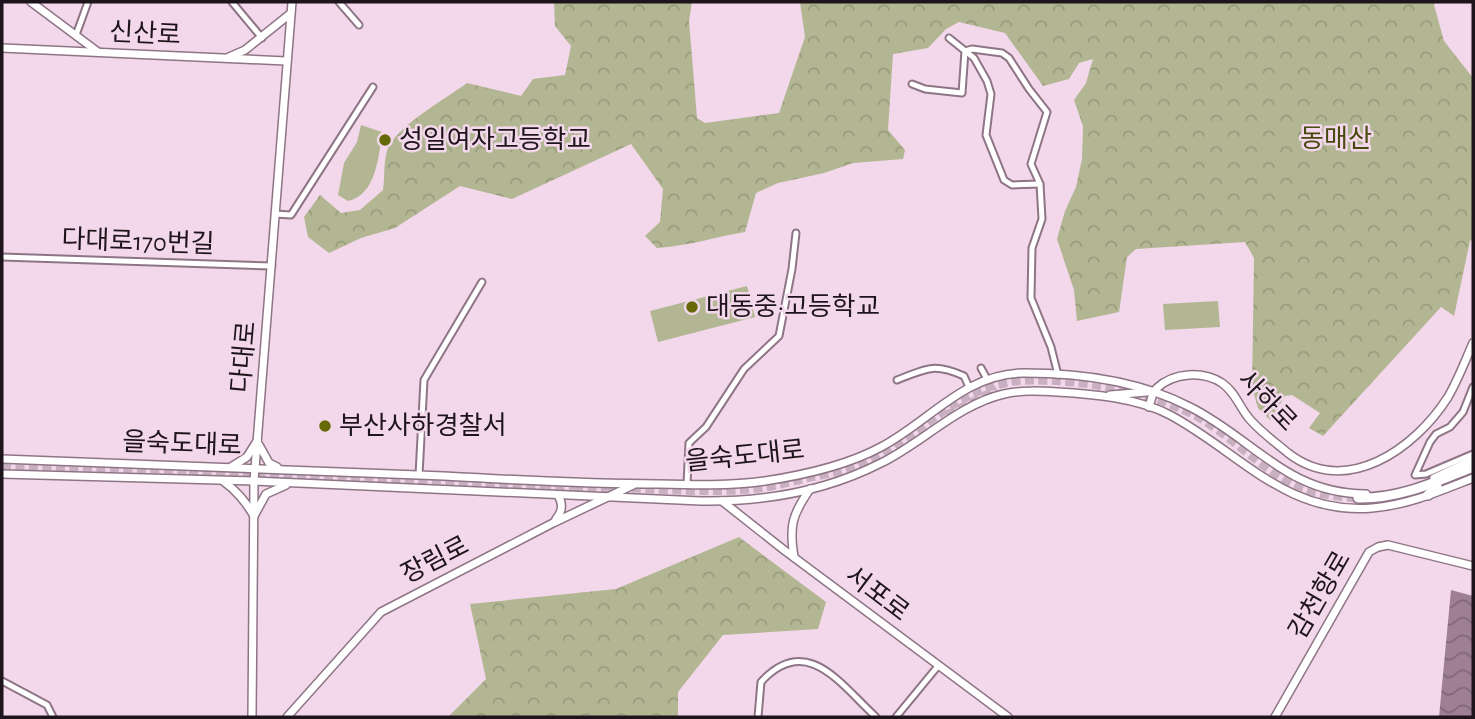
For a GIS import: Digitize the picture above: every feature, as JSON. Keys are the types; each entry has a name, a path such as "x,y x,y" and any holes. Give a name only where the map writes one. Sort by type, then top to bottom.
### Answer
{"highway":[{"path":"1358,500 1387,502 1408,497 1473,467"},
{"path":"1434,485 1473,472"},
{"path":"1428,495 1440,475"}],"main road":[{"path":"31,2 99,52"},
{"path":"225,58 245,50 262,38 293,6"},
{"name":"다대로","path":"253,717 254,481 286,61 293,6"},
{"name":"신산로","path":"2,48 286,61"},
{"name":"사하로","path":"1154,392 1179,375 1214,379 1232,392 1250,420 1290,454 1320,469 1346,471 1363,468 1387,458 1421,429 1437,413 1449,395 1473,344"},
{"name":"을숙도대로","path":"2,459 634,484 763,481 841,464 881,447 969,387 987,379 1018,373 1115,382 1154,392 1190,406 1222,425 1284,472 1317,486 1354,494 1402,489 1473,460"},
{"name":"을숙도대로","path":"2,474 254,481 722,501 764,499 810,489 880,464 965,410 996,396 1038,391 1096,396 1149,407 1170,415 1264,479 1301,498 1346,508 1395,505 1473,478"},
{"path":"1096,396 1154,392 1149,407"},
{"path":"231,467 247,457 258,441"},
{"path":"258,441 268,463 282,469"},
{"path":"223,481 239,494 254,516 266,494 291,483"},
{"name":"장림로","path":"288,717 382,612 634,484"},
{"path":"722,484 722,501"},
{"path":"794,558 792,519 810,489"},
{"path":"553,523 561,513 562,502 558,495"},
{"name":"서포로","path":"722,501 1008,717"},
{"name":"감천항로","path":"1275,717 1369,552 1388,545 1473,566"}],"street":[{"path":"76,35 88,2"},
{"path":"232,2 262,38"},
{"path":"339,2 359,26"},
{"path":"949,38 982,68 991,94 986,135 1004,180 1012,185 1040,184"},
{"path":"965,51 972,49 1002,53 1009,58 1028,89 1047,112 1044,130 1031,164 1040,184 1042,219 1032,248 1031,298 1051,347 1058,375"},
{"path":"912,84 925,89 962,93 965,51"},
{"path":"275,214 291,215 373,87"},
{"path":"687,484 689,443 706,427 744,369 779,336 796,233"},
{"name":"다대로170번길","path":"2,257 272,266"},
{"path":"419,475 424,380 482,282"},
{"path":"897,380 927,369 943,367 964,376 969,387"},
{"path":"981,368 987,379"},
{"path":"1473,387 1463,412 1450,427 1437,434 1430,442 1415,475 1426,474 1473,454"},
{"path":"758,717 761,682 783,663 802,661 821,666 876,717"},
{"path":"897,717 938,666"},
{"path":"2,681 47,705 53,717"}],"green space":[{"name":"동매산","path":"554,2 692,2 689,21 697,118 705,123 779,113 805,37 800,2 1435,2 1444,41 1473,78 1473,239 1470,241 1454,316 1441,307 1323,436 1309,428 1320,413 1292,395 1285,396 1270,420 1258,408 1252,387 1254,258 1245,242 1136,249 1127,257 1119,312 1077,321 1074,290 1057,239 1076,187 1082,159 1083,126 1074,100 1086,83 1093,59 1079,63 1069,79 1043,86 1005,33 959,22 946,29 928,48 893,54 888,130 905,150 903,159 853,163 824,173 778,183 756,193 745,232 657,248 645,236 660,222 663,189 631,144 512,199 460,186 395,228 361,238 329,253 308,237 304,217 320,195 341,213 360,210 383,190 386,156 395,137 414,120 467,83 521,96 533,79 565,75 571,46 555,26"},
{"path":"361,125 382,132 379,152 374,173 365,191 348,201 338,195 344,163 357,142"},
{"path":"747,286 755,317 658,342 650,311"},
{"path":"1218,301 1220,327 1165,330 1163,304"},
{"path":"739,537 826,602 818,629 723,635 678,692 678,717 448,717 486,679 470,604 616,589"}],"water":[{"path":"1451,590 1473,596 1473,717 1439,717"}],"tunnel":[{"path":"605,487 740,490 829,473 867,461 888,450 944,411 983,389 1005,383 1050,380 1118,389 1162,401 1200,418 1267,468 1299,487 1358,498"},
{"path":"947,415 997,390"},
{"path":"2,465 196,470"},
{"path":"189,474 549,488"},
{"path":"542,485 580,486"},
{"path":"574,490 612,491"}],"place":[{"name":"성일여자고등학교","path":"385,140"},
{"name":"대동중•고등학교","path":"692,307"},
{"name":"부산사하경찰서","path":"325,426"}]}
